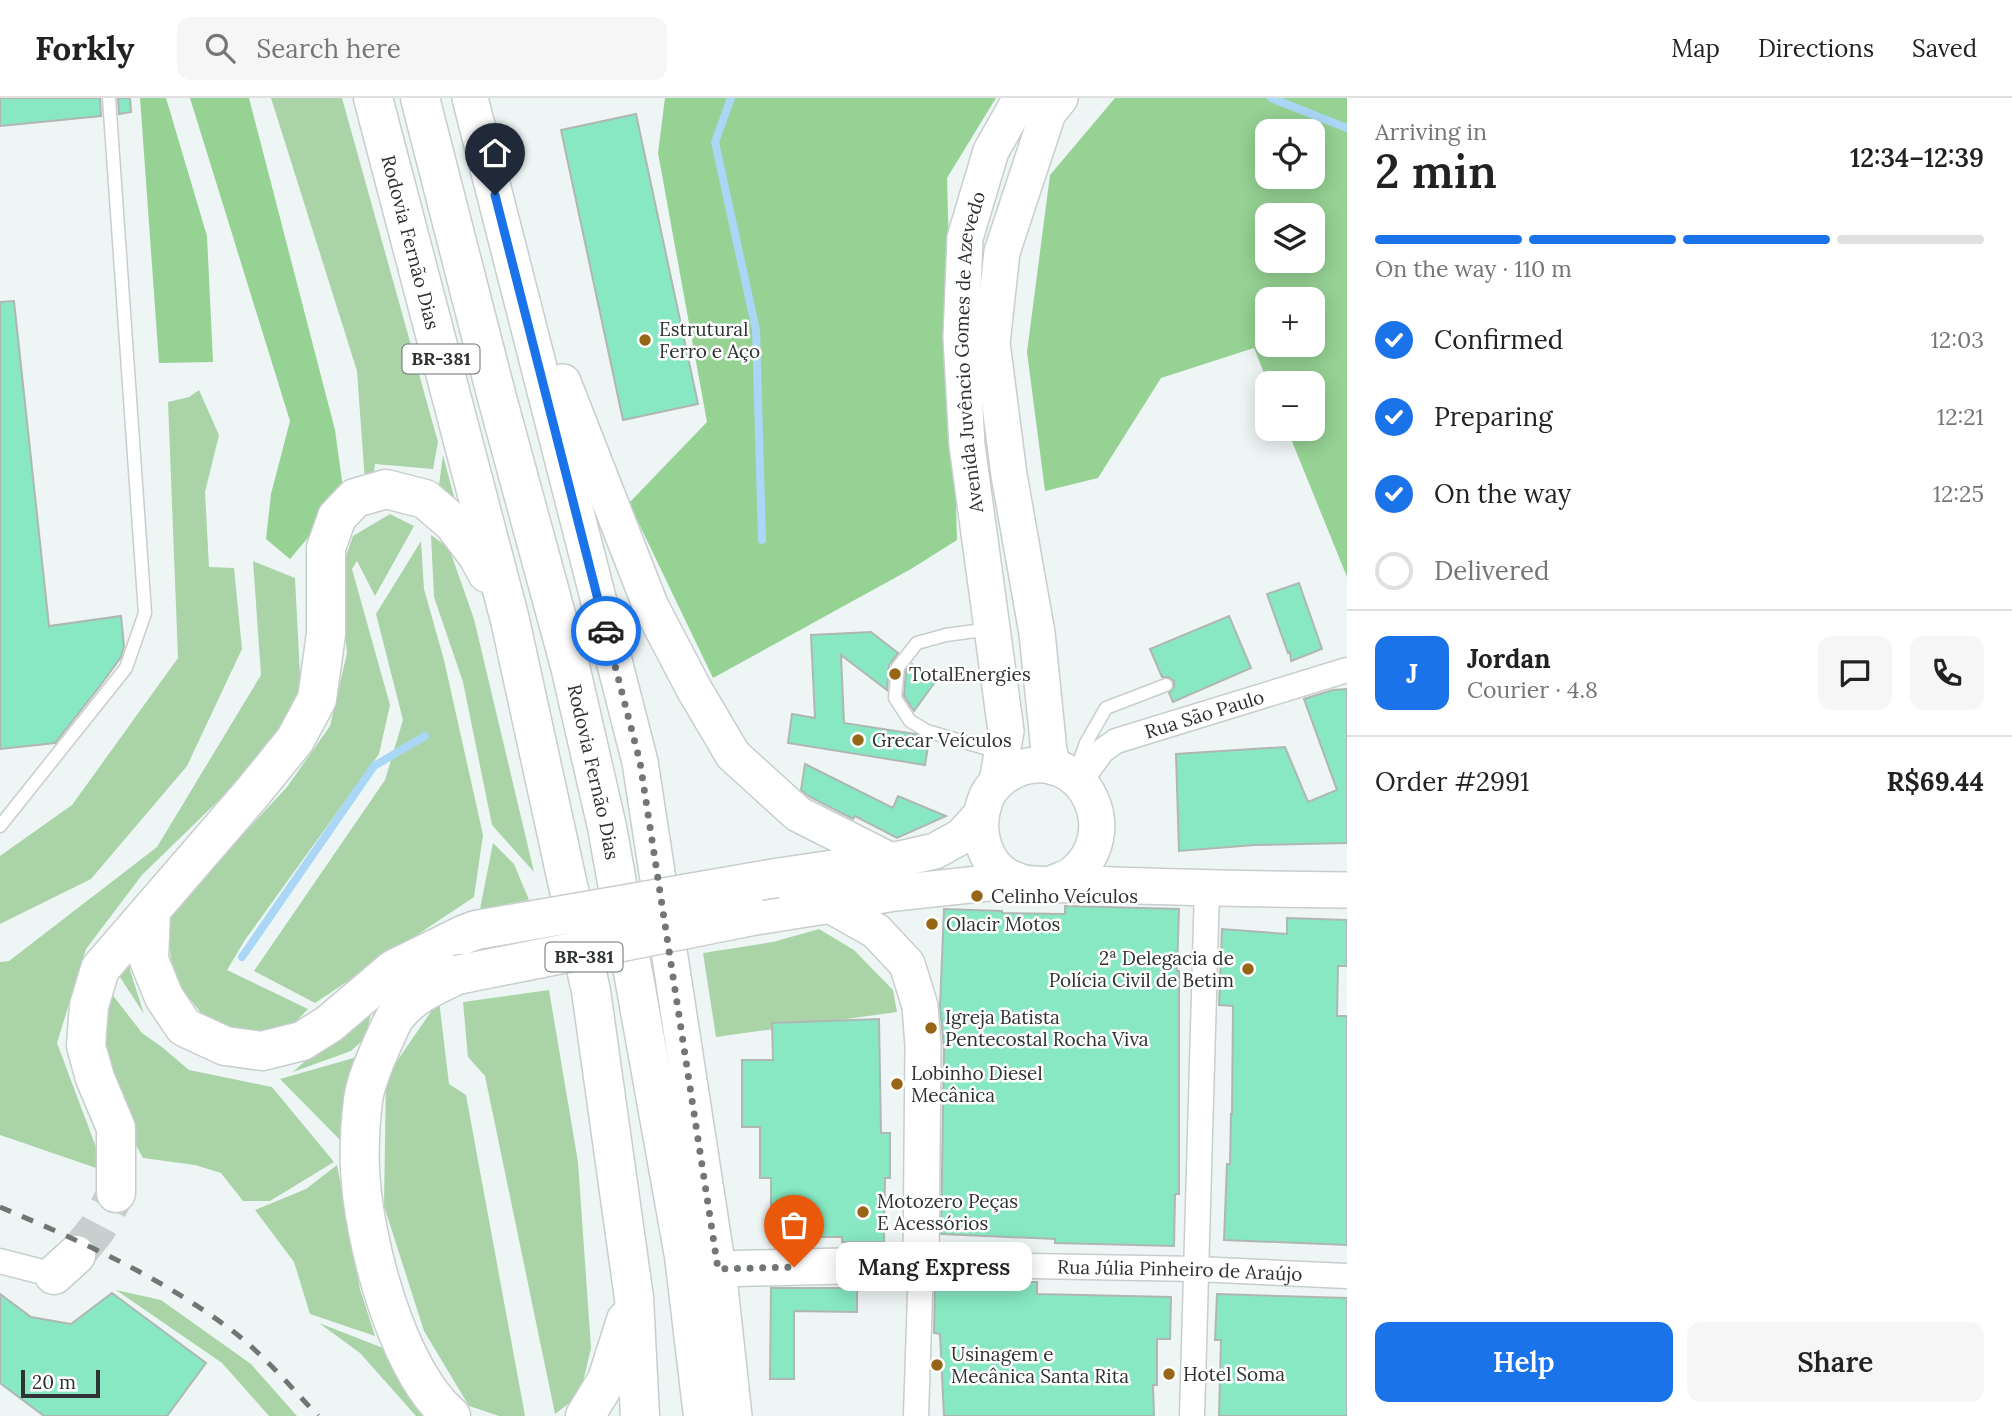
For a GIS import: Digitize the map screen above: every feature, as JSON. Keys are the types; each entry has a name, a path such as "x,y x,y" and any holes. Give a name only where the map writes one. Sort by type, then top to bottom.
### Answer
{"highway":[{"name":"Rodovia Fernão Dias","path":"373,98 510,620 591,991 634,1298 639,1416"},
{"name":"Rodovia Fernão Dias","path":"420,98 570,666 607,827 684,1256 703,1416"},
{"path":"116,1193 116,1128 95,1077 86,1046 89,1006 100,969 295,740 317,699 326,634 326,548 337,517 355,498 386,489 425,499 453,523 478,556 510,620"},
{"path":"151,910 149,960 164,997 184,1027 225,1046 262,1051 302,1041 329,1024 394,970 476,930 891,861"},
{"path":"451,1416 440,1407 413,1364 393,1320 366,1219 360,1171 364,1097 377,1056 394,1017 417,995 457,975 752,916 828,904"},
{"name":"BR-381","path":"585,1416 607,1380 634,1298"}],"main road":[{"path":"470,98 640,762 718,1269 734,1416"},
{"name":"Avenida Juvêncio Gomes de Azevedo","path":"1000,768 1006,731 967,444 961,338 965,238 991,151 1021,98"},
{"name":"Avenida Juvêncio Gomes de Azevedo","path":"1059,98 1048,113 1002,252 992,343 1009,475 1037,633 1049,751 1069,776"},
{"path":"501,219 651,607 694,689 733,755 798,814 891,861 935,851 962,836 980,816"},
{"path":"1016,880 999,870 987,854 980,835 980,816 1000,768 1024,767 1069,776 1095,805 1098,824 1095,844 1086,861 1072,875 1054,883"},
{"path":"1098,824 1114,853 1128,868 1164,888"},
{"path":"828,904 895,893 1016,880 1035,884 1164,888 1347,890"},
{"path":"828,904 876,931 908,964 920,1006 923,1045 921,1264"},
{"name":"Rua Júlia Pinheiro de Araújo","path":"718,1269 921,1264"}],"street":[{"name":"Rua São Paulo","path":"1069,776 1116,741 1347,670"},
{"path":"1192,1416 1207,888"},
{"path":"0,1261 65,1265"},
{"path":"916,1416 921,1264"},
{"name":"Rua Júlia Pinheiro de Araújo","path":"921,1264 1197,1269 1347,1276"}],"lane":[{"path":"0,826 126,668 145,613 109,98"},
{"path":"992,628 946,635 917,643 898,667 895,698 910,721 1000,768"},
{"path":"1069,776 1106,708 1166,685"}],"green space":[{"path":"140,98 166,98 207,236 213,362 159,363"},
{"path":"190,98 249,98 335,430 344,495 290,559 266,539 271,494 290,421"},
{"path":"271,98 342,98 438,442 433,469 375,464 374,475 439,485 443,455 458,512 365,482 357,371"},
{"path":"665,98 996,98 947,178 957,540 911,569 713,678 629,503 707,422 658,153"},
{"path":"1115,98 1347,98 1347,577 1292,441 1325,441 1325,371 1263,371 1258,357 1325,357 1325,287 1255,287 1255,350 1254,348 1161,378 1098,478 1045,491 1027,352 1050,175"},
{"path":"199,390 219,435 205,492 209,567 234,568 242,649 187,766 91,879 0,924 0,856 72,805 178,658 168,402 189,397"},
{"path":"390,514 414,526 375,596 357,561 352,569 390,705 379,754 245,940 227,970 308,1009 292,1026 250,1037 210,1024 172,977 168,921 220,859 287,787 330,726 347,653 339,576 353,536"},
{"path":"431,535 449,548 474,619 534,872 492,825 463,682 434,597"},
{"path":"421,541 424,589 444,660 483,835 474,897 315,1003 254,971 385,780 403,720 376,614"},
{"path":"253,561 295,578 301,695 258,762 142,875 86,949 57,1043 105,1171 0,1135 0,962 9,961 157,847 261,675"},
{"path":"493,843 514,864 529,900 480,909"},
{"path":"819,929 854,950 893,990 897,1012 716,1037 703,953 773,942"},
{"path":"129,938 130,970 144,1014 114,968"},
{"path":"108,989 142,1033 189,1070 272,1087 334,1162 270,1201 243,1201 221,1173 195,1165 143,1158 129,1132 99,1034"},
{"path":"549,990 578,1162 591,1348 580,1395 555,1414 485,1076 468,1057 463,1002"},
{"path":"378,995 365,1038 351,1051 293,1072"},
{"path":"439,1000 449,1084 466,1095 525,1416 499,1416 469,1406 424,1331 384,1206 386,1077"},
{"path":"357,1057 340,1140 280,1079"},
{"path":"337,1165 360,1289 375,1336 310,1314 294,1262 255,1210 306,1189"},
{"path":"116,1290 161,1300 251,1364 297,1416 269,1416 222,1363"},
{"path":"319,1323 383,1348 429,1416 416,1416 360,1353"}],"building":[{"path":"0,98 100,98 101,116 0,126"},
{"path":"118,98 130,98 131,112 119,114"},
{"path":"636,114 698,404 623,420 561,130"},
{"path":"14,301 49,626 121,616 124,646 121,657 55,743 0,749 0,302"},
{"path":"1299,583 1322,649 1291,661 1267,594"},
{"path":"1229,616 1251,668 1173,702 1169,693 1174,687 1174,681 1162,677 1150,649"},
{"path":"871,632 898,653 889,665 887,690 841,655 844,723 915,734 929,741 925,765 788,743 792,714 815,718 811,635"},
{"path":"912,664 935,682 914,711 904,696 906,670"},
{"path":"1347,689 1347,843 1255,845 1179,851 1176,754 1285,747 1308,802 1337,790 1304,699 1333,690"},
{"path":"805,764 893,808 898,796 946,816 897,838 855,816 853,819 801,790"},
{"path":"1065,906 1179,909 1179,1194 1175,1194 1174,1246 1055,1243 1055,1239 941,1234 944,1048 940,1007 944,909 1065,914"},
{"path":"1287,918 1347,920 1347,966 1338,966 1337,1016 1347,1016 1347,1245 1224,1240 1232,1114 1233,1006 1219,1005 1222,929 1287,934"},
{"path":"879,1019 881,1133 890,1133 890,1178 885,1178 884,1242 842,1242 842,1237 771,1237 771,1178 760,1178 760,1127 742,1127 742,1060 773,1060 772,1023"},
{"path":"935,1282 1037,1282 1037,1294 1171,1297 1170,1339 1157,1339 1157,1385 1153,1385 1154,1416 944,1416 940,1334 934,1333"},
{"path":"771,1288 857,1288 857,1312 794,1311 794,1379 770,1379"},
{"path":"112,1293 206,1363 167,1416 44,1416 0,1383 0,1294 31,1317 71,1324"},
{"path":"1217,1294 1347,1298 1347,1416 1219,1416 1221,1340 1215,1340"}],"waterway":[{"path":"731,98 715,142 756,330 762,540"},
{"path":"1271,98 1347,128"},
{"path":"242,957 374,766 425,736"}],"tunnel":[{"path":"76,1255 97,1229 116,1193"}],"railway":[{"path":"0,1207 93,1248 154,1280 212,1316 250,1345 318,1416"}],"way so far":[{"path":"606,631 640,762 718,1269 794,1267"}],"place":[{"name":"Estrutural Ferro e Aço","path":"645,340"},
{"name":"TotalEnergies","path":"895,674"},
{"name":"Grecar Veículos","path":"858,740"},
{"name":"Celinho Veículos","path":"977,896"},
{"name":"Olacir Motos","path":"932,924"},
{"name":"2ª Delegacia de Polícia Civil de Betim","path":"1248,969"},
{"name":"Igreja Batista Pentecostal Rocha Viva","path":"931,1028"},
{"name":"Lobinho Diesel Mecânica","path":"897,1084"},
{"name":"Motozero Peças E Acessórios","path":"863,1212"},
{"name":"Mang Express","path":"794,1267"},
{"name":"Usinagem e Mecânica Santa Rita","path":"937,1365"},
{"name":"Hotel Soma","path":"1169,1374"}],"route":[{"path":"495,195 606,631"}]}
